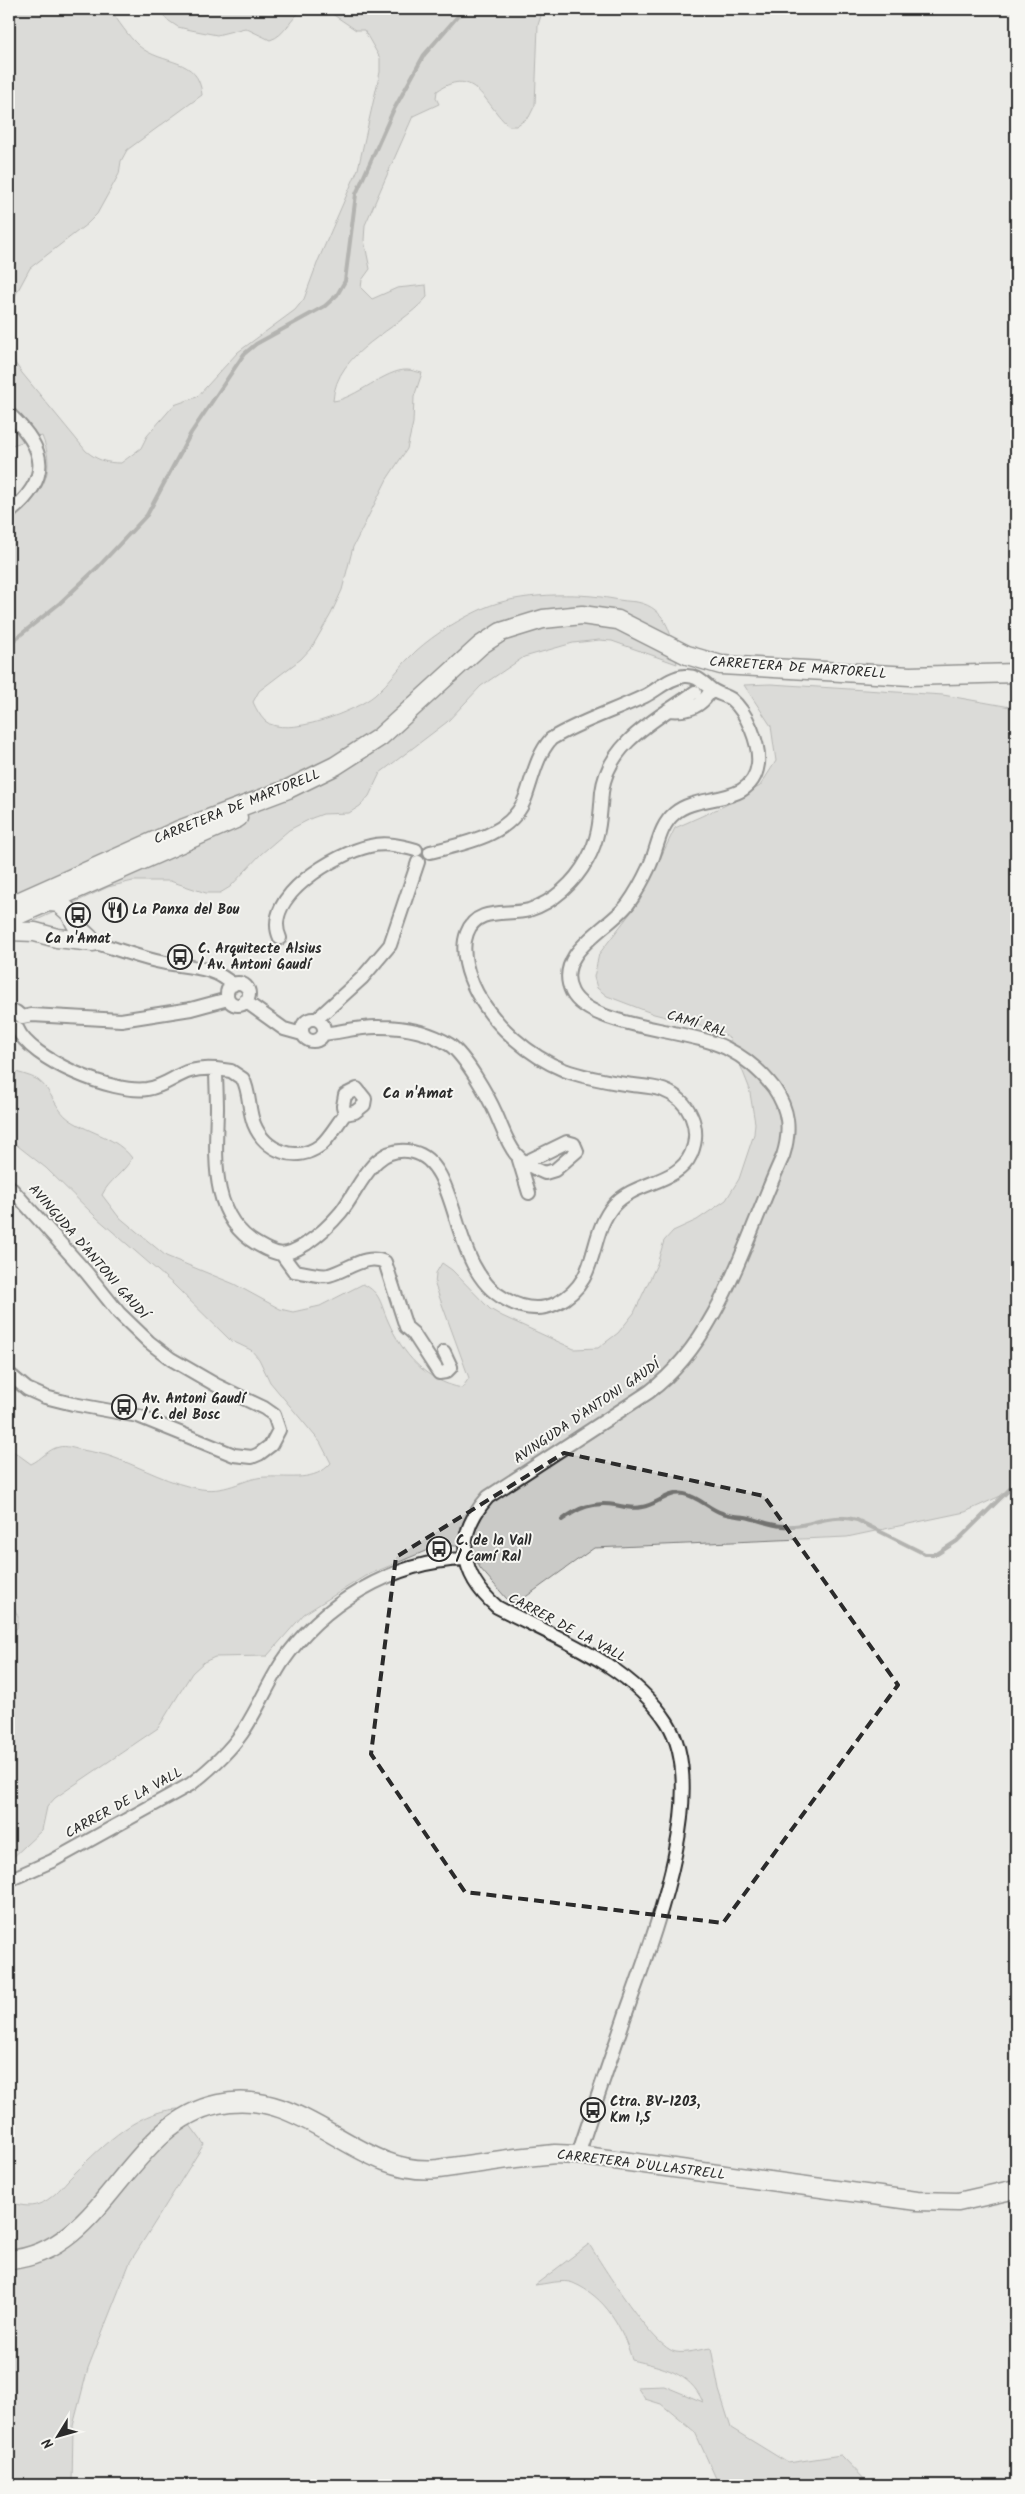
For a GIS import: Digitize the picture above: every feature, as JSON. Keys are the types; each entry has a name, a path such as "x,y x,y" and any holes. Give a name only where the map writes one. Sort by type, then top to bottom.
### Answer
{"main road":[{"name":"CARRETERA DE MARTORELL","path":"9,906 212,816 288,789 335,766 380,737 480,644 501,632 543,618 582,615 618,620 687,655 721,665 910,676 1016,673"},
{"path":"9,919 112,875 266,804 288,789"},
{"path":"52,936 67,932 76,899 112,875"},
{"path":"52,936 39,922 39,913 46,902 73,878"},
{"path":"9,906 34,901 59,904 93,942"},
{"path":"9,931 93,942"},
{"name":"CARRETERA D'ULLASTRELL","path":"9,2260 36,2255 67,2237 161,2135 195,2111 218,2104 238,2101 268,2103 294,2113 375,2156 407,2168 428,2170 555,2154 578,2155 917,2201 958,2202 1016,2188"}],"street":[{"path":"9,414 30,437 37,451 40,466 35,484 9,513"},
{"path":"280,938 276,921 283,906 296,888 318,870 342,856 372,845 388,844 417,856 422,864 429,861 430,852 487,836 502,828 520,809 542,750 551,739 658,688 684,683 704,692 692,709 668,710 630,740 609,770 602,792 599,832 590,855 577,877 542,904 520,912 488,914 480,917 469,927 464,945 469,973 484,1005 512,1036 530,1050 549,1063 574,1074 664,1090 682,1101 696,1126 694,1146 686,1162 679,1170 634,1190 618,1202 602,1226 585,1277 567,1297 544,1308 522,1307 504,1299 479,1276 465,1248 456,1217 436,1166 415,1152 390,1152 382,1156 370,1168 352,1198 325,1229 291,1253 283,1256"},
{"name":"CAMÍ RAL","path":"704,692 732,700 745,718 758,755 755,775 740,792 683,807 667,820 650,866 629,903 584,945 570,965 568,974 573,994 589,1010 604,1016 691,1036 724,1047 742,1058 770,1084 786,1110 788,1138 762,1202"},
{"path":"302,1034 302,1025 305,1021 318,1019 362,978 390,945 417,856"},
{"path":"93,942 158,962 208,970 227,979 233,985"},
{"path":"228,999 228,990 233,985 239,984 245,986 248,994 246,1001"},
{"path":"228,999 236,1005 246,1001"},
{"path":"16,1024 32,1015 120,1020 191,1009 228,999"},
{"path":"246,1001 284,1029 302,1034 305,1038 313,1041 321,1038 323,1034 324,1025 318,1019"},
{"path":"9,1013 16,1012 16,1024 24,1040 33,1049 84,1076 116,1088 150,1089 189,1070 200,1068 231,1071 243,1078 257,1132 266,1143 281,1152 297,1155 313,1150 329,1136 345,1114"},
{"path":"323,1034 388,1028 416,1030 450,1046 485,1092 502,1130 522,1162 529,1193"},
{"path":"216,1069 216,1170 222,1199 229,1215 249,1239 283,1256 294,1271 327,1276 376,1258 385,1262 406,1327 413,1333 439,1373 446,1372 451,1367 444,1352"},
{"name":"AVINGUDA D'ANTONI GAUDÍ","path":"9,1186 86,1272 119,1313 149,1342 196,1374 264,1408 274,1416 279,1430 276,1438 259,1454 252,1457 234,1455 138,1416 73,1404 45,1396 28,1389 9,1374"},
{"name":"AVINGUDA D'ANTONI GAUDÍ","path":"465,1559 466,1539 472,1517 488,1497 649,1392 673,1372 687,1355 717,1309 762,1202"},
{"name":"CARRER DE LA VALL","path":"9,1880 52,1861 191,1784 207,1772 242,1734 282,1663 313,1627 347,1598 391,1575 421,1564 465,1559 474,1584 497,1607 586,1653 618,1671 633,1683 648,1698 668,1724 680,1755 683,1774 681,1815 662,1909 578,2155"}],"highlighted area":[{"path":"564,1453 764,1496 898,1685 723,1923 465,1892 371,1754 396,1557"}],"shaded area":[{"path":"9,9 110,9 139,46 158,57 178,63 194,74 202,95 127,150 121,161 119,174 97,214 87,224 30,268 9,307 9,117 12,94 9,93"},
{"path":"159,9 304,9 299,12 280,35 270,40 245,28 217,35 178,27 166,19"},
{"path":"325,9 543,9 538,25 535,105 529,117 516,126 509,126 479,91 471,85 461,82 450,84 437,91 436,98 439,104 413,116 365,225 364,240 370,269 362,280 361,288 372,299 397,288 426,285 427,297 415,309 356,355 345,368 337,383 333,401 351,395 399,371 409,370 422,373 414,397 413,423 407,449 387,479 353,547 342,590 331,614 312,647 301,659 259,691 253,702 257,710 265,721 275,726 288,727 321,721 337,715 375,695 416,651 448,627 484,608 498,603 513,599 548,595 583,595 647,605 656,610 667,625 677,664 612,641 599,640 573,643 524,657 481,686 447,722 380,773 369,796 360,806 349,813 323,814 289,830 261,854 230,887 220,893 206,893 170,881 133,881 108,887 9,933 9,518 11,520 38,493 47,473 48,462 42,436 9,446 9,341 15,363 22,373 86,451 102,460 121,463 141,448 147,436 174,405 197,397 238,352 295,310 304,299 318,261 358,169 380,72 380,58 364,30 356,30"},
{"path":"771,684 943,695 1016,708 1016,1489 965,1512 847,1537 594,1548 513,1606 480,1568 470,1547 440,1545 365,1576 304,1614 267,1656 215,1657 204,1662 192,1673 158,1728 55,1798 47,1807 42,1830 9,1861 9,1633 17,1628 18,1617 9,1595 9,1448 31,1464 55,1448 70,1447 99,1453 190,1487 211,1490 228,1487 251,1479 310,1476 325,1469 331,1463 320,1442 270,1382 259,1359 251,1350 230,1340 173,1284 97,1218 46,1168 9,1139 9,1070 38,1080 47,1089 65,1116 78,1125 119,1145 132,1158 102,1195 118,1216 166,1256 234,1284 280,1309 293,1312 320,1306 363,1284 377,1295 400,1344 416,1364 437,1379 462,1388 469,1378 435,1285 436,1273 442,1263 452,1270 490,1309 502,1316 574,1349 598,1348 618,1333 634,1313 657,1264 664,1241 673,1231 697,1220 726,1200 739,1179 754,1134 755,1123 749,1087 730,1039 720,1031 654,1014 607,996 597,988 594,977 599,954 639,902 675,828 724,806 760,786 776,761 771,726 744,685"},
{"path":"178,2109 204,2144 130,2262 88,2368 73,2426 72,2485 9,2485 9,2202 28,2206 47,2200 117,2134 146,2117 162,2111"},
{"path":"589,2244 629,2305 655,2337 666,2347 676,2352 711,2348 719,2390 731,2428 788,2463 841,2455 870,2485 719,2485 695,2432 661,2404 645,2399 637,2387 664,2386 703,2402 691,2384 674,2372 632,2360 624,2336 612,2315 595,2296 585,2289 565,2281 535,2285"}],"waterway":[{"path":"9,644 60,603 98,567 147,515 191,433 244,354 256,344 325,306 337,295 345,281 356,194 393,111 424,55 464,9"},
{"path":"562,1520 587,1506 607,1504 638,1508 673,1494 684,1494 722,1513 777,1525 801,1525 835,1518 857,1520 925,1554 937,1554 957,1541 1016,1483"}],"place":[{"name":"La Panxa del Bou","path":"115,910"},
{"name":"Ca n'Amat","path":"78,915"},
{"name":"C. Arquitecte Alsius / Av. Antoni Gaudí","path":"180,957"},
{"name":"Av. Antoni Gaudí / C. del Bosc","path":"124,1407"},
{"name":"C. de la Vall / Camí Ral","path":"439,1549"},
{"name":"Ctra. BV-1203, Km 1,5","path":"593,2110"}],"district":[{"name":"Ca n'Amat","path":"418,1094"}]}
